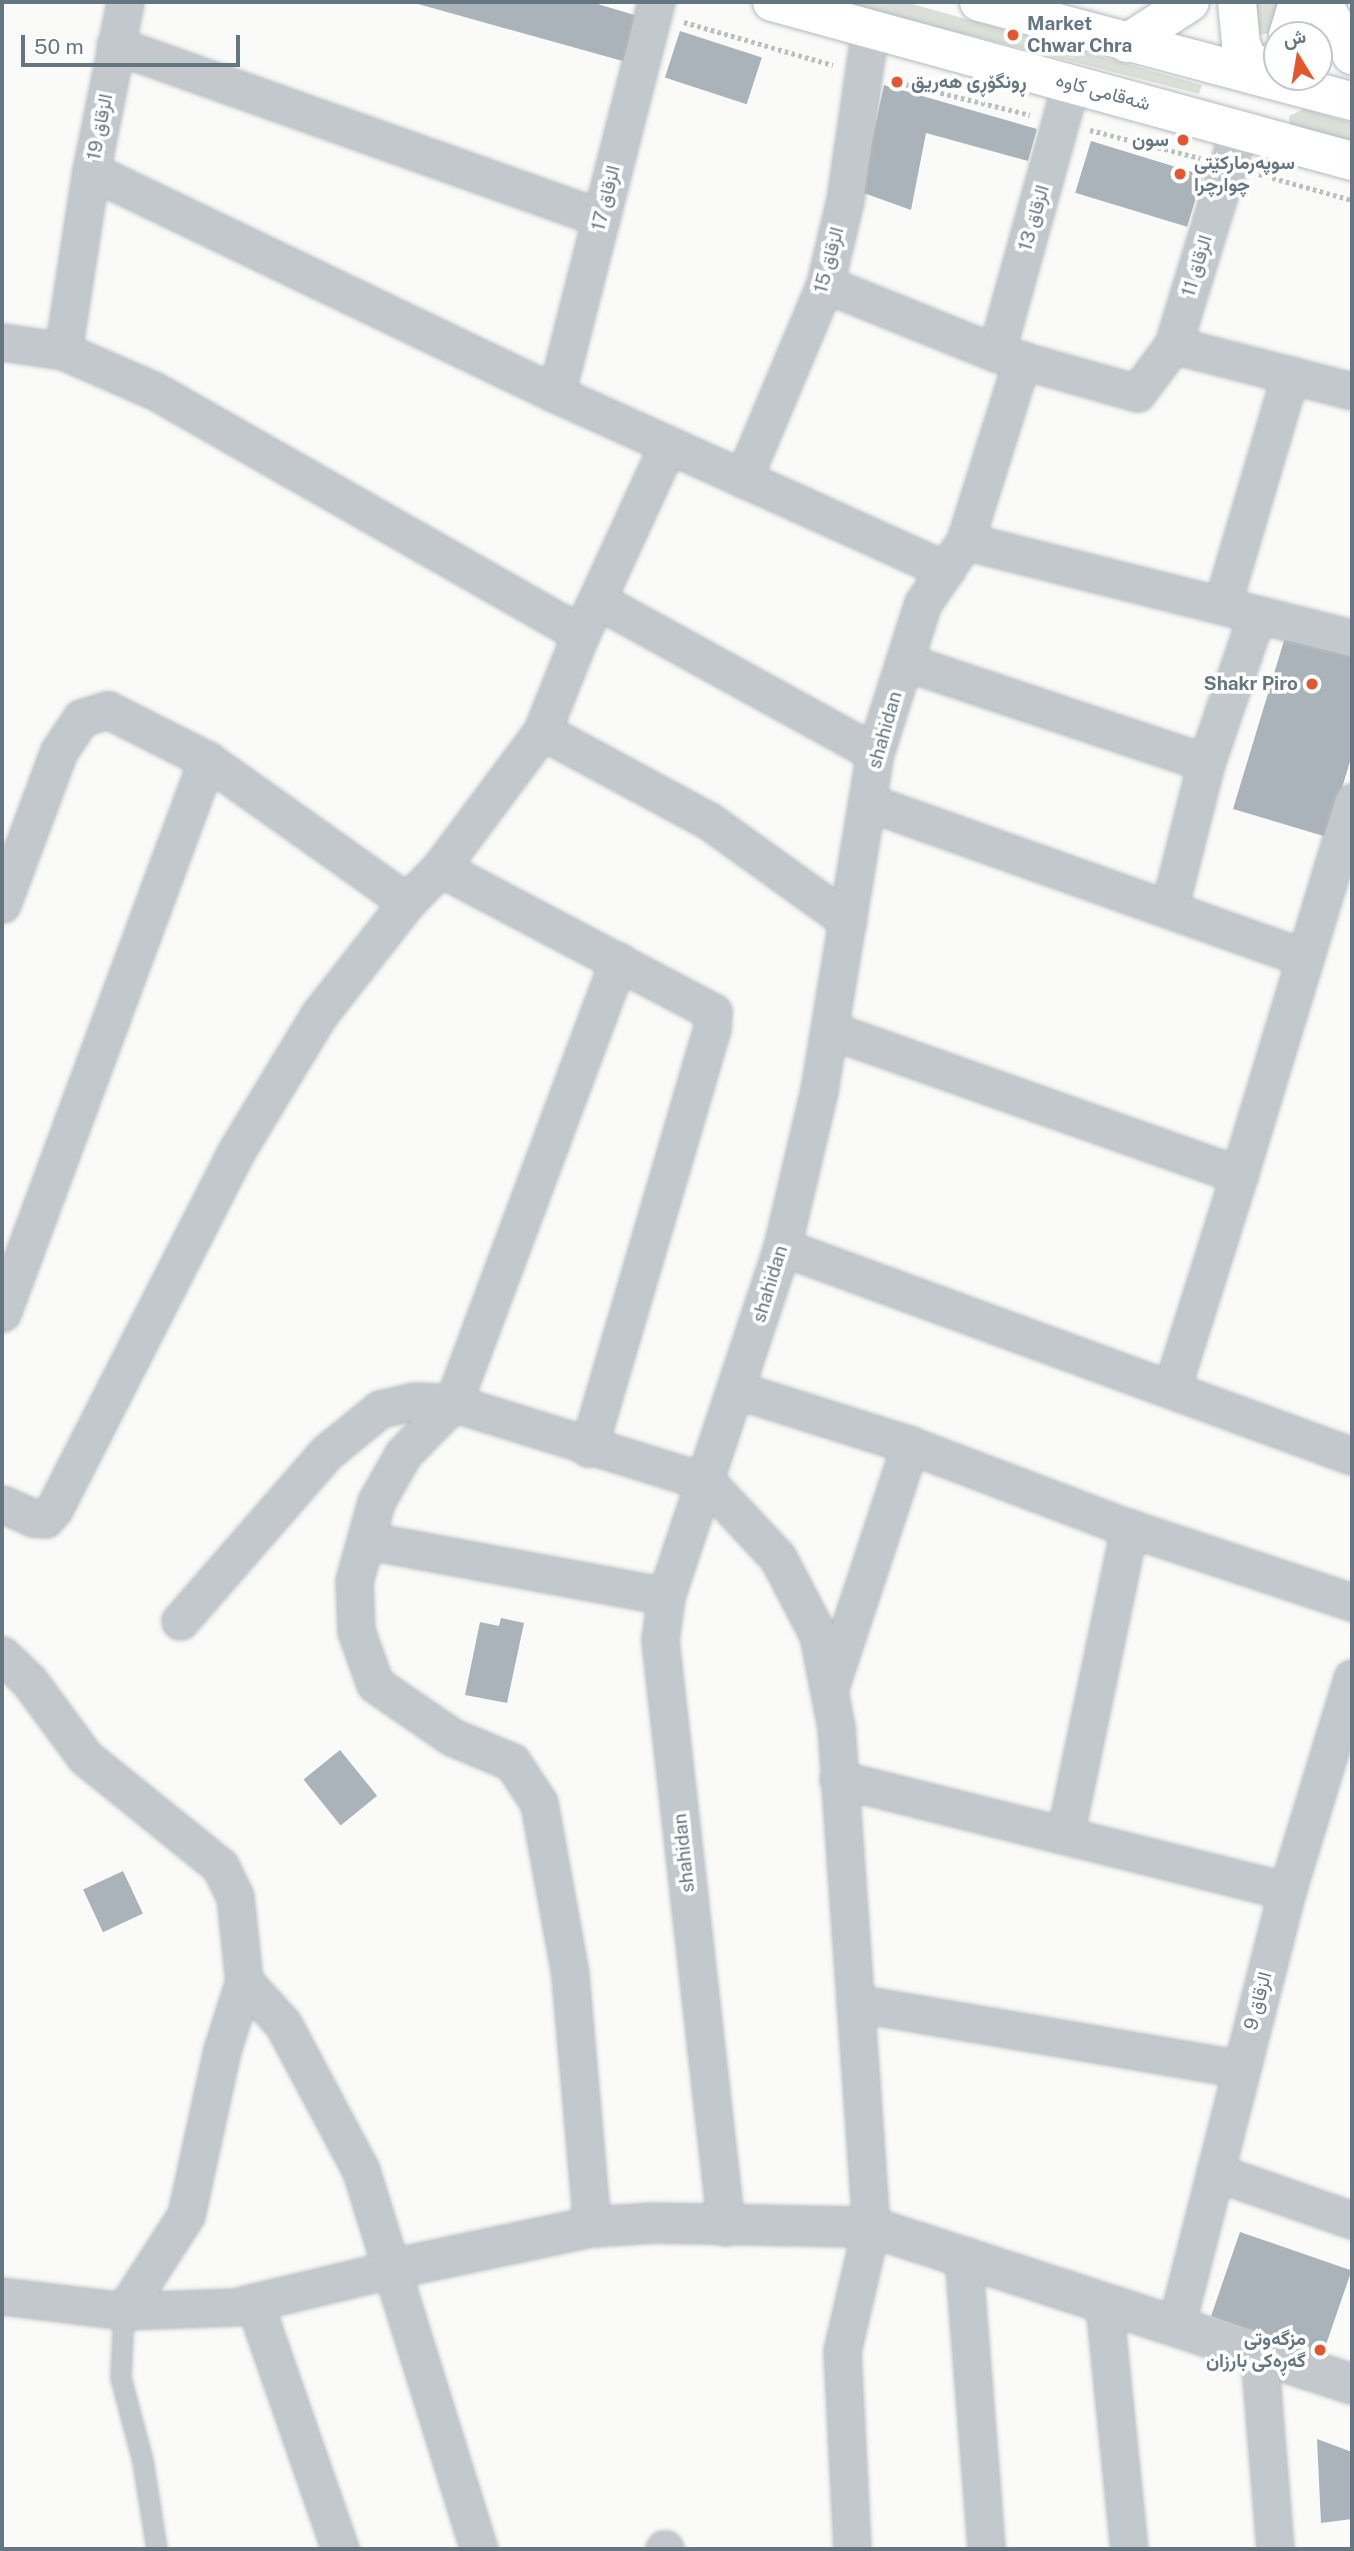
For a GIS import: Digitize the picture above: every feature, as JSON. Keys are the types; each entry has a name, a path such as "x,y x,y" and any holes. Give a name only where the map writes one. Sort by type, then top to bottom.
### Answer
{"main road":[{"name":"شەقامی کاوە","path":"772,2 1352,161"},
{"path":"979,2 1127,43 1263,67"},
{"path":"1127,43 1190,2"},
{"path":"1237,2 1241,44 1263,65"},
{"path":"1292,21 1298,2"},
{"path":"1322,2 1352,55"},
{"path":"1239,129 1263,72"},
{"path":"1326,91 1352,101"}],"street":[{"name":"الزقاق 19","path":"63,351 91,170 125,2"},
{"name":"الزقاق 17","path":"556,394 655,7"},
{"name":"الزقاق 15","path":"743,479 825,284 845,200 870,28"},
{"path":"115,45 601,218"},
{"name":"الزقاق 13","path":"1009,356 1071,83"},
{"name":"الزقاق 11","path":"1009,356 1137,393 1173,345 1239,129"},
{"path":"91,170 556,394 946,570"},
{"path":"825,284 1009,356"},
{"path":"2,342 63,351 166,398 580,634"},
{"path":"1173,345 1352,391"},
{"name":"shahidan","path":"726,2227 660,1640 666,1596 707,1482 782,1247 830,1030 875,753 923,603 965,541 1009,356"},
{"path":"1222,605 1290,376"},
{"path":"2,1503 33,1518 45,1519 54,1509 237,1150 318,1016 407,901 440,869 542,731 580,634 668,445"},
{"path":"965,541 1352,638"},
{"path":"597,600 875,753"},
{"path":"1169,909 1206,763 1257,614"},
{"path":"905,662 1206,763"},
{"path":"2,904 59,751 80,718 108,710 207,760 407,901"},
{"path":"542,731 709,821 848,921"},
{"path":"2,1312 207,760"},
{"path":"867,802 1305,958"},
{"path":"1172,1387 1352,802"},
{"path":"440,869 704,1004 713,1012 712,1028 588,1448"},
{"path":"592,2227 570,1974 539,1803 512,1762 452,1737 375,1684 356,1631 355,1581 369,1541 376,1502 403,1454 453,1403 618,961"},
{"path":"830,1030 1239,1175"},
{"path":"782,1247 1172,1387 1352,1456"},
{"path":"737,1390 910,1445 1129,1528 1352,1602"},
{"path":"180,1621 326,1453 380,1409 414,1401 453,1403 588,1448 707,1482 778,1558 818,1635 829,1690 855,2003 871,2227 842,2351 852,2549"},
{"path":"829,1690 910,1445"},
{"path":"1065,1835 1129,1528"},
{"path":"369,1541 666,1596"},
{"path":"2,1655 29,1681 86,1757 220,1866 234,1897 244,1981 222,2050 186,2215 124,2311"},
{"name":"الزقاق 9","path":"1176,2326 1287,1891 1352,1678"},
{"path":"838,1779 1287,1891"},
{"path":"244,1981 283,2024 361,2171 479,2549"},
{"path":"855,2003 1241,2069"},
{"path":"1215,2172 1352,2220"},
{"path":"2,2296 124,2311 254,2302 392,2269 592,2227 653,2223 726,2227 871,2227 1352,2384"},
{"path":"963,2255 986,2549"},
{"path":"254,2302 340,2549"},
{"path":"1104,2304 1129,2549"},
{"path":"1259,2354 1275,2549"}],"lane":[{"path":"124,2311 121,2378 143,2461 157,2549"}],"path":[{"path":"655,7 863,73 1352,200"}],"shaded area":[{"path":"840,2 905,2 1202,85 1199,94"},
{"path":"1251,2 1283,2 1279,21 1263,21 1263,34 1257,35"},
{"path":"1304,109 1352,123 1352,144 1290,126 1289,116"}],"building":[{"path":"411,2 591,2 641,17 626,62"},
{"path":"680,31 762,58 747,104 665,78"},
{"path":"884,85 1037,129 1028,161 926,133 911,210 861,192"},
{"path":"1091,141 1203,175 1187,227 1075,193"},
{"path":"1286,634 1352,653 1352,755 1327,837 1233,809"},
{"path":"501,1618 524,1623 507,1703 465,1695 480,1622 499,1626"},
{"path":"340,1750 377,1796 341,1825 303,1780"},
{"path":"123,1871 143,1914 103,1932 83,1890"},
{"path":"1240,2232 1352,2270 1323,2355 1211,2316"},
{"path":"1317,2439 1352,2452 1352,2519 1321,2523"}],"place":[{"name":"Market Chwar Chra","path":"1013,35"},
{"name":"ڕونگۆڕی هەریق","path":"897,82"},
{"name":"سون","path":"1183,140"},
{"name":"سوپەرمارکێتی چوارچرا","path":"1180,174"},
{"name":"Shakr Piro","path":"1312,684"},
{"name":"مزگەوتی گەڕەکی بارزان","path":"1320,2350"}]}
